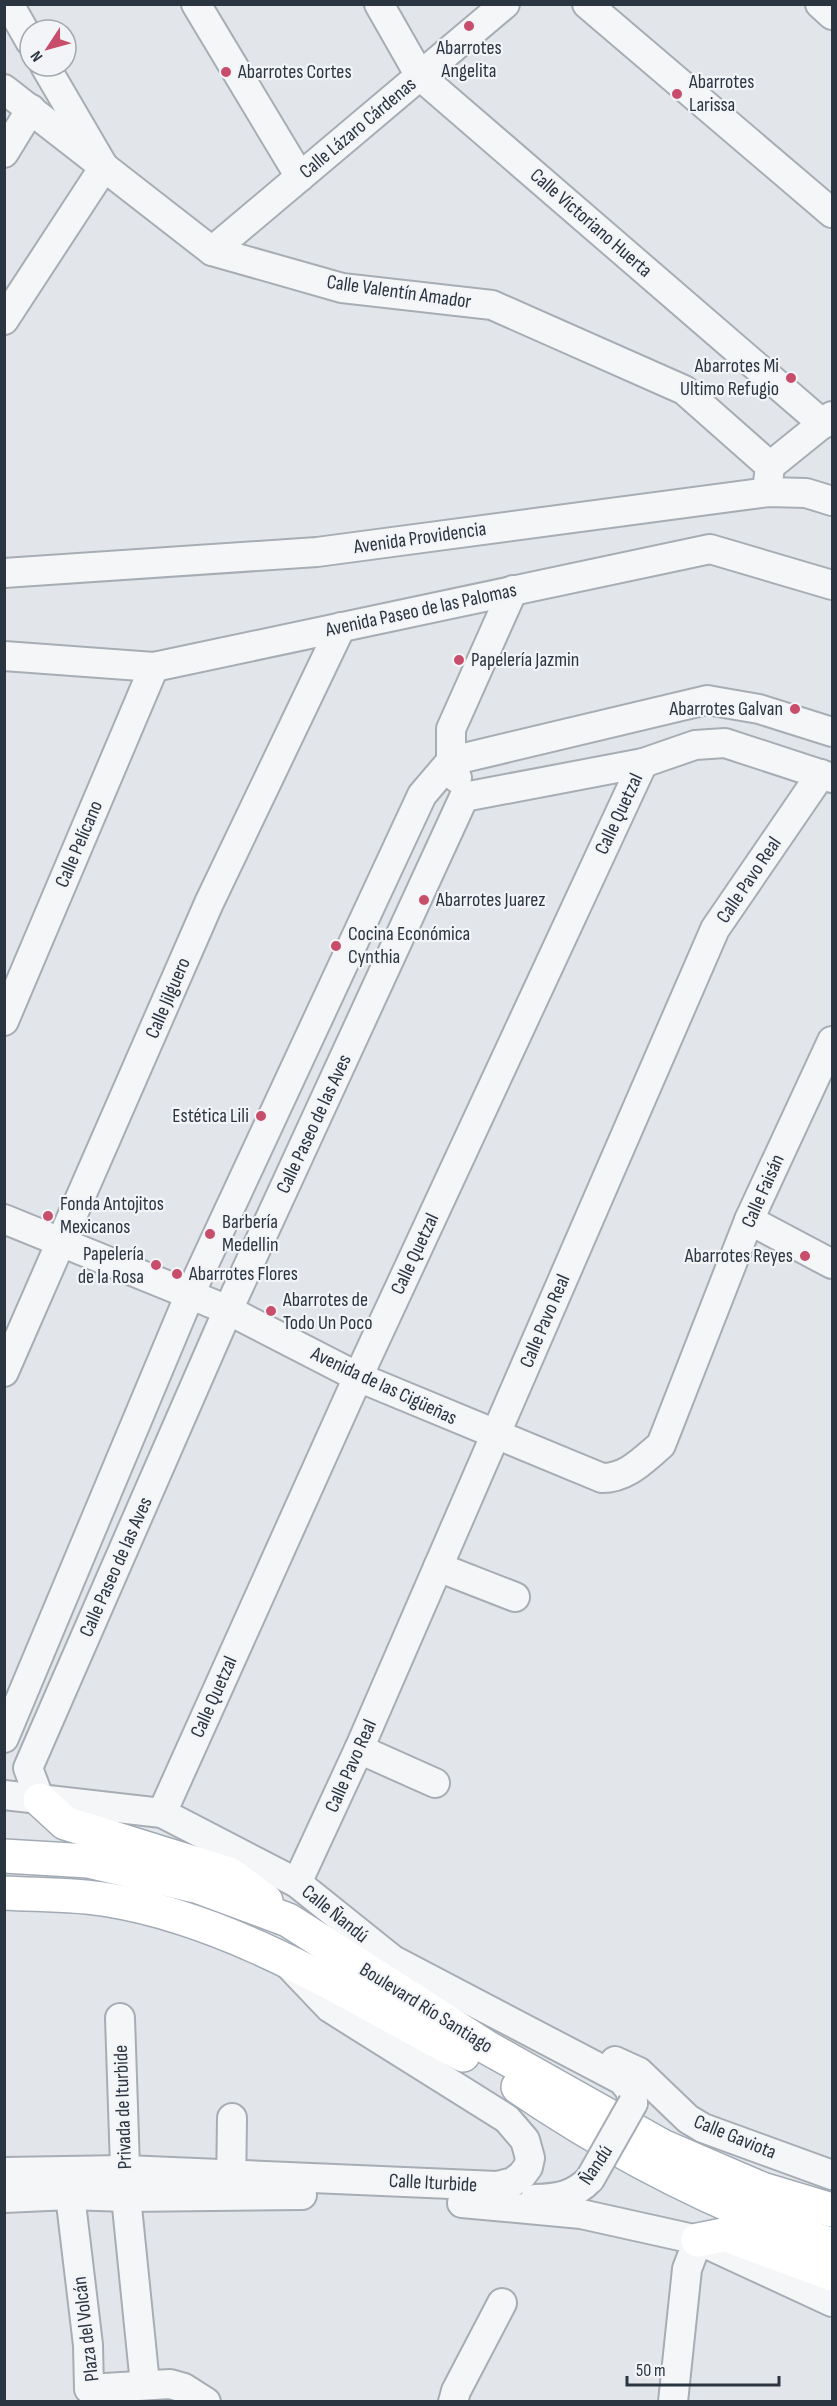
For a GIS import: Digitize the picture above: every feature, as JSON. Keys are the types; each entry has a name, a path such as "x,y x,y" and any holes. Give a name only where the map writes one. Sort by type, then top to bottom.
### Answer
{"main road":[{"path":"40,1800 65,1823 229,1874 241,1880 288,1920"},
{"name":"Boulevard Río Santiago","path":"4,1856 88,1861 199,1887 288,1920 488,2048 662,2146 762,2189 832,2210"},
{"name":"Boulevard Río Santiago","path":"4,1893 108,1899 216,1930 287,1962 492,2070 577,2127 675,2178 776,2226 832,2245"},
{"path":"698,2240 723,2235 732,2236 832,2274"}],"street":[{"path":"9,4 18,20"},
{"path":"196,4 300,177"},
{"name":"Calle Victoriano Huerta","path":"379,4 420,76 828,420"},
{"name":"Calle Lázaro Cárdenas","path":"212,251 505,4"},
{"path":"587,4 832,213"},
{"path":"820,4 832,15"},
{"path":"4,320 104,167 52,78"},
{"name":"Calle Valentín Amador","path":"4,89 212,251 342,288 492,304 684,390 769,479"},
{"path":"4,153 31,109"},
{"path":"769,479 828,420"},
{"name":"Avenida Providencia","path":"4,573 317,552 769,479 832,501"},
{"name":"Avenida Paseo de las Palomas","path":"6,659 154,668 710,549 832,585"},
{"path":"513,590 451,729 451,761 464,797 643,763 695,745 724,743 827,776"},
{"name":"Calle Jilguero","path":"4,1372 209,903 341,627"},
{"name":"Calle Pelícano","path":"4,1021 154,668"},
{"path":"451,761 707,700 759,709 832,732"},
{"name":"Calle Paseo de las Aves","path":"4,1738 190,1294 422,795 451,761"},
{"name":"Calle Quetzal","path":"162,1814 358,1377 643,763"},
{"name":"Calle Pavo Real","path":"297,1883 359,1749 715,929 827,776"},
{"name":"Calle Paseo de las Aves","path":"40,1800 28,1768 228,1310 464,797"},
{"name":"Calle Faisán","path":"661,1445 749,1220 832,1041"},
{"name":"Avenida de las Cigüeñas","path":"4,1219 228,1310 358,1377 495,1436 602,1478 613,1478 631,1470 661,1445"},
{"path":"749,1220 831,1260"},
{"path":"438,1568 515,1597"},
{"path":"359,1749 435,1784"},
{"name":"Calle Ñandú","path":"4,1795 162,1814 297,1883 393,1960 622,2080 630,2090 633,2103"},
{"name":"Calle Iturbide","path":"287,1962 330,2008 491,2108 517,2130 528,2149 528,2167 513,2182 487,2199"},
{"name":"Privada de Iturbide","path":"120,2018 126,2183"},
{"name":"Calle Gaviota","path":"518,2026 550,2030 639,2072 688,2119 704,2128 832,2175"},
{"name":"Ñandú","path":"487,2199 568,2196 580,2190 590,2179 633,2103"},
{"path":"231,2184 232,2118"},
{"name":"Calle Iturbide","path":"4,2172 70,2183 231,2184 417,2198 487,2199 648,2227 698,2240 832,2302"},
{"name":"Calle Iturbide","path":"4,2198 70,2183"},
{"name":"Plaza del Volcán","path":"70,2183 88,2344 89,2389 162,2390"},
{"path":"126,2183 162,2390 184,2388 206,2402"},
{"path":"672,2402 687,2269 698,2240"},
{"path":"453,2402 456,2391 502,2303"}],"place":[{"name":"Abarrotes Angelita","path":"469,26"},
{"name":"Abarrotes Cortes","path":"226,72"},
{"name":"Abarrotes Larissa","path":"677,94"},
{"name":"Abarrotes Mi Ultimo Refugio","path":"791,378"},
{"name":"Papelería Jazmin","path":"459,660"},
{"name":"Abarrotes Galvan","path":"795,709"},
{"name":"Abarrotes Juarez","path":"424,900"},
{"name":"Cocina Económica Cynthia","path":"336,946"},
{"name":"Estética Lili","path":"261,1116"},
{"name":"Fonda Antojitos Mexicanos","path":"48,1216"},
{"name":"Barbería Medellin","path":"210,1234"},
{"name":"Abarrotes Reyes","path":"805,1256"},
{"name":"Papelería de la Rosa","path":"156,1265"},
{"name":"Abarrotes Flores","path":"177,1274"},
{"name":"Abarrotes de Todo Un Poco","path":"271,1311"}]}
